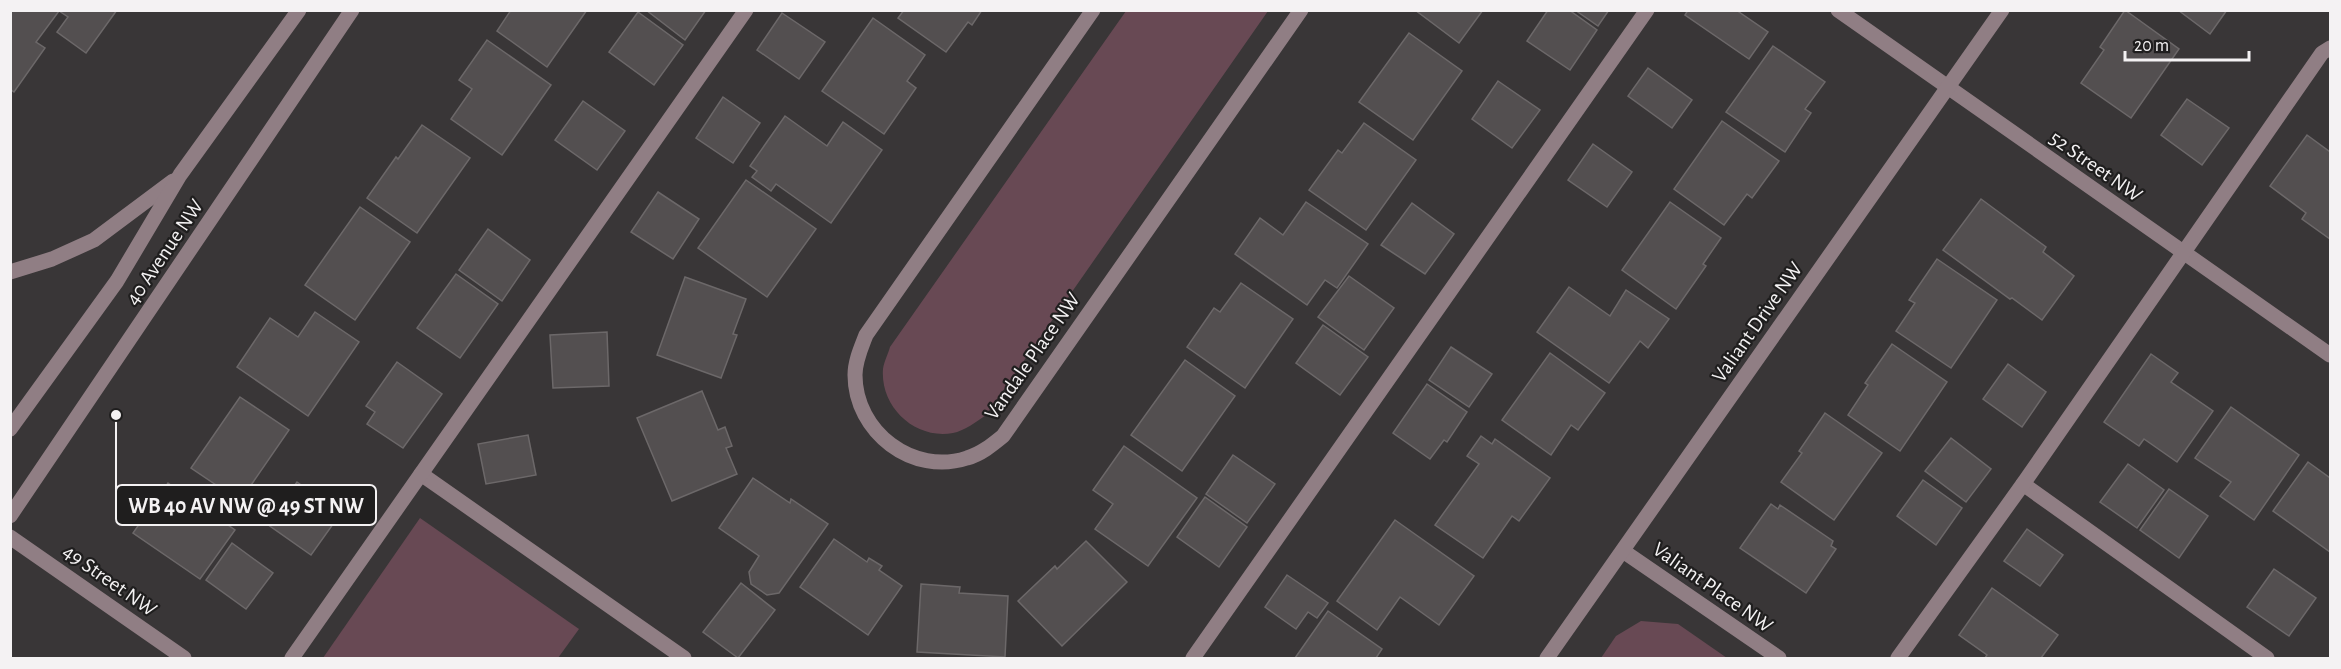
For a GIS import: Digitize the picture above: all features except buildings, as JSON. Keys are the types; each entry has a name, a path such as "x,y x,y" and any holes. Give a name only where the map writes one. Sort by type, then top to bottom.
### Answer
{"street":[{"name":"40 Avenue NW","path":"10,429 117,281 180,175 299,10"},
{"path":"292,658 746,10"},
{"name":"Vandale Place NW","path":"1093,10 866,335 858,354 855,374 857,395 864,414 875,431 890,445 907,455 927,462 948,462 968,458 987,449 1002,436 1300,10"},
{"path":"1193,658 1647,10"},
{"name":"52 Street NW","path":"1838,10 2331,356"},
{"name":"Valiant Drive NW","path":"1547,658 2002,10"},
{"name":"40 Avenue NW","path":"10,516 346,13"},
{"path":"1898,658 2023,484 2322,53 2331,48"},
{"path":"10,272 51,259 94,240 180,175"},
{"path":"421,474 684,658"},
{"path":"2023,484 2267,658"},
{"name":"49 Street NW","path":"10,537 184,658"},
{"name":"Valiant Place NW","path":"1623,551 1779,658"}],"shaded area":[{"path":"1126,11 1268,11 986,415 966,428 953,433 939,434 913,426 894,408 887,396 883,369 890,347"},
{"path":"420,518 579,629 558,658 323,658"},
{"path":"1641,621 1678,624 1727,658 1601,658 1616,636"}],"place":[{"name":"WB 40 AV NW @ 49 ST NW","path":"116,415"}]}
